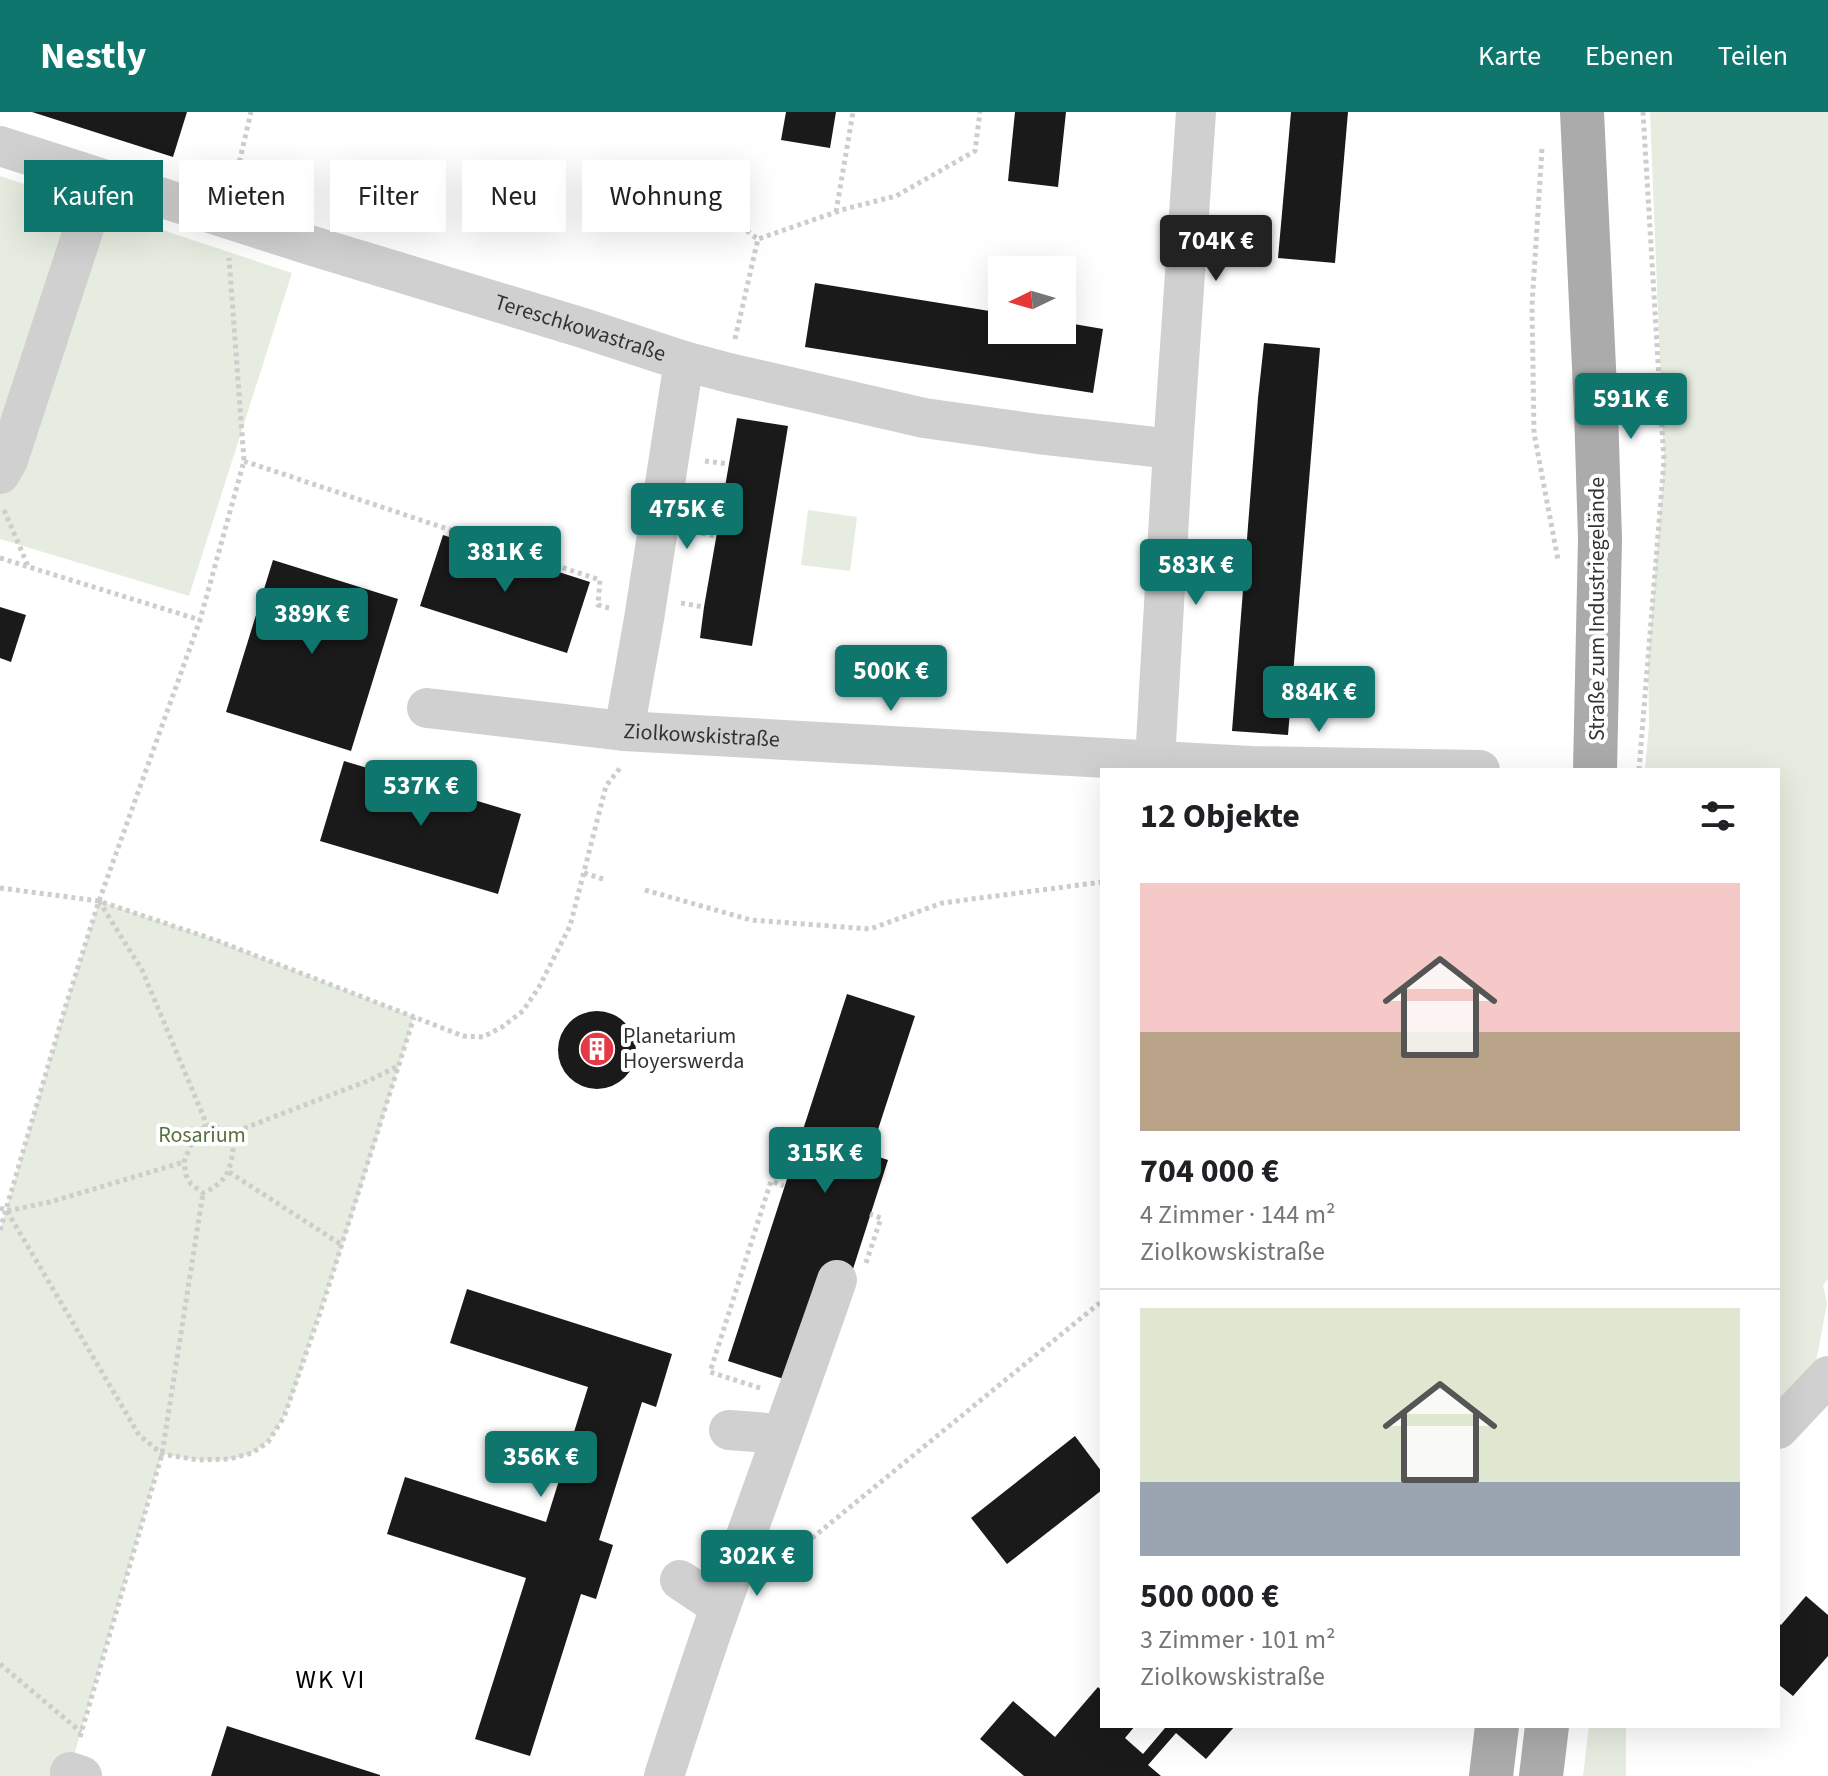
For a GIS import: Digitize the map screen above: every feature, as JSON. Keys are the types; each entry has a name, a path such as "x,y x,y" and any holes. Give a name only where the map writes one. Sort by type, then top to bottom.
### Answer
{"main road":[{"name":"Straße zum Industriegelände","path":"1582,112 1600,539 1595,768"},
{"path":"1491,1776 1497,1728"},
{"path":"1541,1776 1547,1728"}],"street":[{"path":"1155,760 1196,112"},
{"name":"Tereschkowastraße","path":"0,146 42,160"},
{"path":"2,492 8,460 83,232"},
{"name":"Tereschkowastraße","path":"269,232 729,373 924,418 1173,449"},
{"name":"Ziolkowskistraße","path":"684,361 622,749 1155,760 1365,768"},
{"path":"427,708 622,749"},
{"path":"664,1776 720,1607 837,1280"},
{"path":"1780,1427 1828,1376"},
{"path":"729,1430 789,1417"},
{"path":"680,1580 720,1607"}],"path":[{"path":"240,160 251,112"},
{"path":"836,212 853,112"},
{"path":"746,232 758,239 836,212 896,196 975,151 980,112"},
{"path":"1639,768 1664,461 1643,112"},
{"path":"1543,136 1532,305 1534,433 1558,563"},
{"path":"0,1230 3,1209 99,901 200,620 244,461 227,232"},
{"path":"729,373 758,239"},
{"path":"244,461 600,580 598,605 644,619"},
{"path":"2,492 28,567"},
{"path":"0,558 200,620"},
{"path":"0,888 99,901 218,941 463,1036 483,1037 523,1011 570,926 606,786 622,749"},
{"path":"584,873 603,879"},
{"path":"645,890 751,920 870,929 942,903 1100,882"},
{"path":"99,901 142,970 207,1125"},
{"path":"3,1209 139,1435 162,1454 198,1460 229,1459 252,1453 268,1442 284,1417 414,1017"},
{"path":"229,1134 399,1066"},
{"path":"203,1193 217,1187 229,1172 234,1141 224,1129 207,1125"},
{"path":"203,1193 191,1184 184,1162 195,1134 207,1125"},
{"path":"3,1209 50,1202 184,1162"},
{"path":"229,1172 342,1245"},
{"path":"784,1186 771,1181 710,1372 789,1417"},
{"path":"76,1774 81,1732 162,1454 203,1193"},
{"path":"870,1214 881,1218"},
{"path":"739,1554 778,1566 1100,1303"},
{"path":"0,1664 81,1732"}],"green space":[{"path":"1650,112 1828,112 1828,1279 1823,1285 1827,1303 1813,1379 1780,1416 1780,768 1645,768 1649,725 1648,661 1664,461"},
{"path":"0,176 24,184 24,232 163,230 292,273 189,596 0,539"},
{"path":"808,510 857,517 850,571 801,565"},
{"name":"Rosarium","path":"99,901 218,941 414,1017 293,1395 281,1422 267,1442 244,1456 217,1460 162,1454 68,1776 0,1776 0,1230"},
{"path":"1589,1728 1626,1728 1626,1776 1583,1776"}],"building":[{"path":"32,112 187,112 173,157"},
{"path":"786,112 836,112 830,148 781,140"},
{"path":"1015,112 1066,112 1058,187 1008,181"},
{"path":"1291,112 1348,112 1335,263 1278,258"},
{"path":"815,283 988,311 988,344 1076,344 1076,324 1103,329 1093,393 805,347"},
{"path":"1264,343 1320,348 1288,735 1232,731"},
{"path":"737,418 788,426 752,646 700,638"},
{"path":"443,535 590,582 567,653 420,606"},
{"path":"273,560 398,599 351,751 226,712"},
{"path":"0,607 26,615 11,662 0,658"},
{"path":"344,761 521,814 498,894 320,841"},
{"path":"847,994 915,1016 870,1154 888,1160 853,1269 796,1383 728,1361"},
{"name":"Planetarium Hoyerswerda","path":"589,1011 605,1011 619,1017 630,1028 636,1050 630,1072 619,1083 605,1089 589,1089 575,1083 564,1072 558,1058 558,1042 564,1028 575,1017"},
{"path":"467,1289 672,1354 656,1407 642,1402 599,1540 613,1545 596,1599 581,1594 530,1756 475,1739 526,1578 387,1534 405,1477 546,1522 588,1387 450,1343"},
{"path":"1075,1436 1100,1469 1100,1492 1007,1564 971,1518"},
{"path":"1806,1596 1828,1615 1828,1656 1793,1696 1780,1686 1781,1625"},
{"path":"1098,1687 1100,1728 1133,1728 1125,1738 1143,1754 1165,1728 1233,1728 1206,1759 1176,1733 1148,1765 1161,1776 1024,1776 980,1739 1013,1701 1055,1737"},
{"path":"227,1726 380,1775 380,1776 211,1776"}],"place":[{"name":"Planetarium Hoyerswerda","path":"597,1049"}],"district":[{"name":"WK VI","path":"331,1679"}]}
